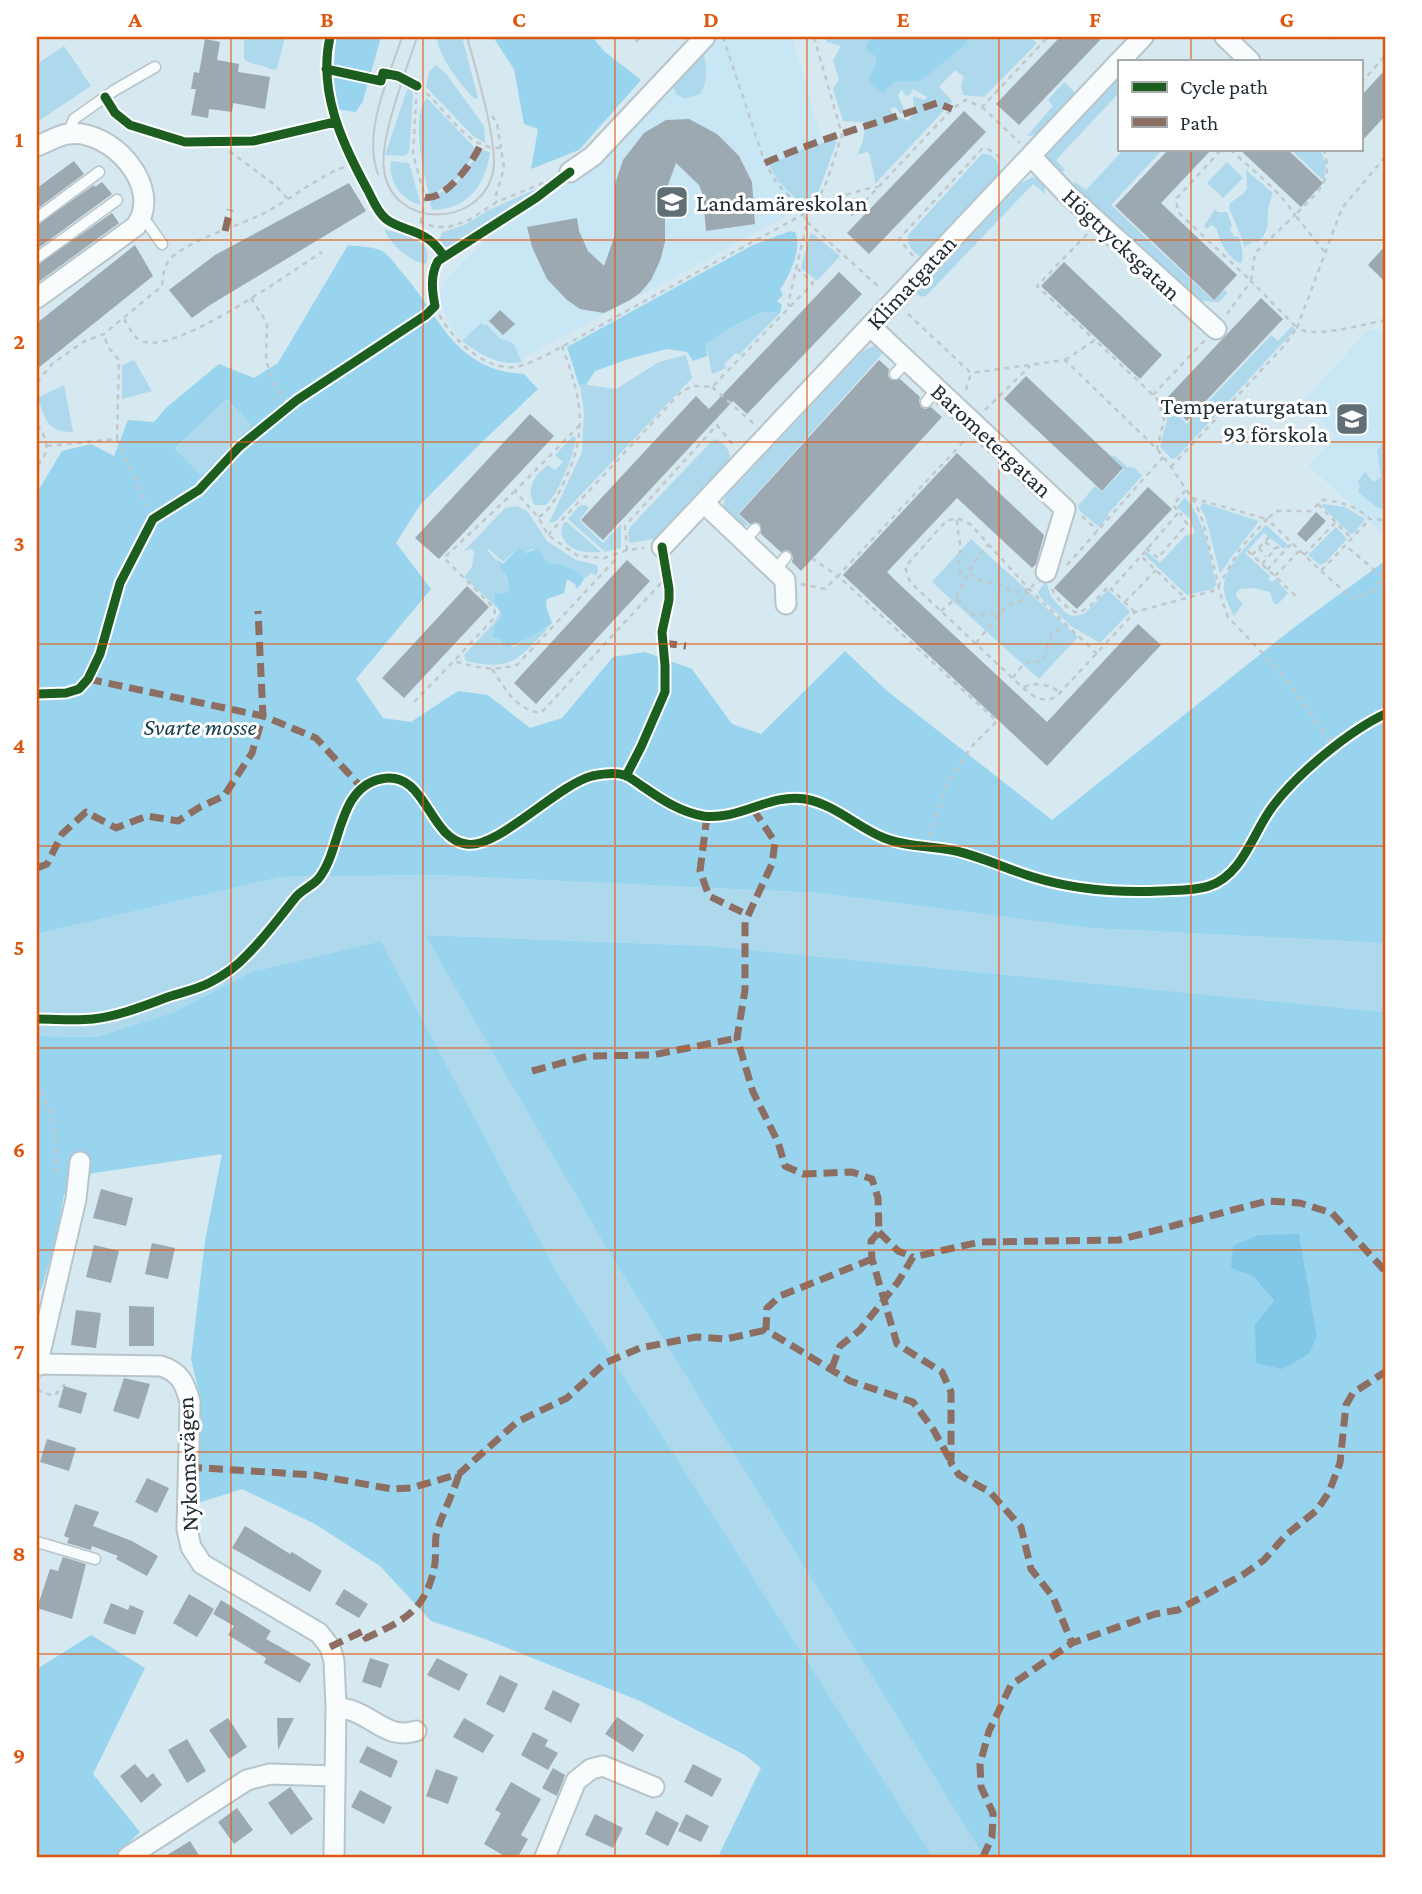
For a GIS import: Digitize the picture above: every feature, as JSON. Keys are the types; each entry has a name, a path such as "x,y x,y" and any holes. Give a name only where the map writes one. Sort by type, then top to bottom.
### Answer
{"street":[{"path":"570,172 593,156 705,37"},
{"name":"Klimatgatan","path":"1122,60 1143,37"},
{"path":"1225,37 1249,60"},
{"name":"Klimatgatan","path":"662,547 1118,64"},
{"path":"37,146 68,134 104,142 130,165 145,200 141,219 130,231 37,298"},
{"name":"Högtrycksgatan","path":"1031,156 1098,222 1216,329"},
{"name":"Barometergatan","path":"870,326 901,368 932,396 978,422 1065,509 1049,578"},
{"path":"704,503 750,535 782,569 786,604"},
{"path":"37,1365 78,1183 80,1162"},
{"name":"Nykomsvägen","path":"37,1365 161,1366 177,1374 184,1382 190,1402 187,1529 191,1547 202,1564 319,1633 330,1647 334,1661 336,1707 334,1857"},
{"path":"336,1707 353,1711 395,1734 416,1731"},
{"path":"545,1857 576,1781 591,1769 603,1766 654,1787"},
{"path":"128,1857 247,1780 270,1774 334,1776"}],"lane":[{"path":"68,134 74,119 125,83 156,66"},
{"path":"37,218 99,172"},
{"path":"37,258 117,200"},
{"path":"141,219 148,224 162,244"},
{"path":"37,1542 94,1559"}],"path":[{"path":"636,41 640,37"},
{"path":"723,37 765,163 778,185 801,207 807,222 880,288"},
{"path":"814,37 842,135 827,181 816,204 818,208"},
{"path":"982,107 1048,37"},
{"path":"1362,82 1385,56"},
{"path":"415,232 421,222 425,197 413,154 417,86 428,92 480,146 501,148"},
{"path":"837,200 852,215 959,102 965,100 982,107 1031,156"},
{"path":"492,116 497,123 504,168 495,199 497,202"},
{"path":"226,142 229,151 275,185 288,199"},
{"path":"925,268 899,239 982,149 990,150 1015,173"},
{"path":"1323,150 1328,166 1327,178 1321,188 1295,215 1255,253 1251,281 1178,212 1176,199 1220,150 1232,151 1267,183 1295,215 1324,251"},
{"path":"1171,467 1283,347 1297,328 1342,208 1385,157"},
{"path":"37,382 52,365 83,342 104,334 162,286 165,267 171,258 196,242 236,227 288,199 319,178 353,164"},
{"path":"421,222 435,227 449,227 469,220 497,202 570,172"},
{"path":"435,306 445,326 475,354 495,365 518,367 562,346 804,214 863,188 878,187"},
{"path":"791,307 788,304 807,222"},
{"path":"1098,222 1037,286 1158,400 1164,419 1157,449"},
{"path":"124,319 136,338 142,342 162,343 191,332 251,298 322,252"},
{"path":"712,387 813,283 798,268"},
{"path":"251,298 267,323 266,361 275,384 289,407"},
{"path":"908,314 971,373 1065,360 1095,340"},
{"path":"1297,328 1306,332 1324,331 1385,320"},
{"path":"104,334 108,347 119,360 117,439 153,520"},
{"path":"538,517 553,503 576,454 580,425 578,392 562,346"},
{"path":"49,359 52,365"},
{"path":"1065,360 1157,449 1171,467 1192,498 1203,522 1228,617 1300,697 1334,747"},
{"path":"782,569 825,589 1030,366"},
{"path":"965,393 971,373"},
{"path":"548,535 679,394 692,386 712,387 767,436"},
{"path":"37,425 47,440 45,458 37,466"},
{"path":"414,702 495,615 495,610 444,558 580,425"},
{"path":"627,550 625,526 717,425 744,460"},
{"path":"47,446 117,439"},
{"path":"1146,548 1158,558 1187,524 1172,505 1186,490"},
{"path":"515,491 538,517 548,535 578,556 604,558 627,550 662,547"},
{"path":"1192,498 1267,519 1352,598 1370,593 1383,577 1346,545"},
{"path":"1097,654 1029,589 970,524 957,518 946,520 905,567 910,582 1023,688 1043,701 1060,693 1097,654 1135,612 1216,590 1240,549 1277,511 1311,511 1322,500 1348,505 1363,512 1370,519 1385,520"},
{"path":"1318,504 1352,539"},
{"path":"1111,589 1179,512"},
{"path":"957,518 959,574 965,580"},
{"path":"1321,571 1370,519"},
{"path":"1304,555 1335,523"},
{"path":"1252,555 1269,537"},
{"path":"1265,542 1283,553"},
{"path":"1268,569 1292,543"},
{"path":"941,611 956,598 974,562 988,545"},
{"path":"1259,548 1267,558"},
{"path":"1262,564 1275,549"},
{"path":"1248,551 1299,599"},
{"path":"1275,576 1299,551"},
{"path":"454,661 476,668 500,670 517,665 615,560 614,555"},
{"path":"1141,556 1185,598"},
{"path":"813,559 838,576 997,721 973,746 949,779 926,845"},
{"path":"1277,559 1285,566"},
{"path":"1125,602 1157,570"},
{"path":"970,574 982,582 998,583 1014,593 1029,589"},
{"path":"1049,578 1056,596 1074,612 1079,613 1090,606 1108,587 1135,612"},
{"path":"492,669 525,710 541,713 661,583 668,582"},
{"path":"956,598 973,615 998,615"},
{"path":"1013,678 1024,663 1044,659 1051,636 1065,624"},
{"path":"1023,688 1031,684 1044,685 1055,688 1060,693"},
{"path":"37,1082 53,1117 57,1171 78,1183"},
{"path":"37,1390 54,1396 60,1387 69,1382"}],"shaded area":[{"path":"251,37 285,37 277,69 273,70 244,59 244,41"},
{"path":"437,37 462,37 478,98 475,99 457,79 441,53"},
{"name":"Landamäreskolan","path":"712,37 792,37 824,147 800,209 514,363 464,342 451,328 440,303 441,289 446,279 494,232 552,195 599,153"},
{"path":"825,37 873,37 865,49 875,55 876,65 894,82 914,81 965,45 970,37 1033,37 1037,43 984,97 963,95 961,85 964,77 955,70 939,87 951,103 875,184 870,155 867,152 857,155 866,124 843,121 833,89 839,80 833,60 841,46 827,42","holes":["902,89 905,95 909,96 913,89 927,97 925,100 913,96 914,108 919,106 908,121 895,116 890,109 895,107 901,114 905,112 898,95"]},
{"path":"64,46 91,86 37,122 37,64"},
{"path":"702,50 706,66 705,84 700,94 685,99 676,94 672,82"},
{"path":"436,65 447,75 484,126 485,143 473,136 426,87 429,72"},
{"path":"1118,78 1118,94 1056,160 1065,170 1060,173 1050,167 1047,156"},
{"path":"1064,82 1075,92 1074,95 1037,135 1027,136 1053,106 1048,100"},
{"path":"408,87 413,96 409,152 405,156 385,155"},
{"path":"427,98 477,150 458,178 430,196 424,174 419,131 422,106"},
{"path":"832,140 837,141 815,201 811,207 805,207 778,181 769,165 800,150"},
{"path":"481,150 490,152 488,164 473,193 456,205 432,210 430,203 436,195 455,184"},
{"path":"1123,150 1162,150 1111,205 1213,300 1224,290 1228,293 1219,302 1190,300 1072,188 1075,182 1086,190"},
{"path":"1291,150 1320,150 1326,164 1324,181"},
{"path":"982,154 990,155 996,160 999,174 920,257 911,248 908,235"},
{"path":"391,161 409,163 421,205 408,199 398,189 392,176"},
{"path":"1227,162 1243,178 1223,198 1207,183"},
{"path":"1246,170 1273,193 1264,234 1258,242 1253,241 1244,247 1229,208 1230,203 1247,188"},
{"path":"1033,177 1044,183 1045,194 1033,184 927,295 922,297 916,294 1021,183"},
{"path":"538,188 538,191 448,248 440,246 439,239 443,232 464,225 491,209"},
{"path":"1215,209 1218,212 1227,212 1232,225 1230,230 1235,237 1238,236 1241,246 1241,263 1228,254 1217,229 1211,225 1207,229 1204,226"},
{"path":"384,229 421,243 426,248 426,264 413,260 401,251"},
{"path":"812,233 840,256 817,281 801,268"},
{"path":"762,312 780,313 739,355 735,353 724,365 727,368 712,374 706,344 728,329"},
{"path":"481,323 484,326 486,324 499,338 513,343 522,362 498,361 462,341"},
{"path":"1292,326 1295,329 1290,335 1176,458 1172,459 1160,447 1167,420 1164,402 1187,424 1271,335 1278,341"},
{"name":"Temperaturgatan 93 förskola","path":"1368,330 1385,331 1385,536 1309,466 1336,436 1302,402"},
{"path":"874,346 884,351 738,514 749,525 741,526 725,509 726,496 863,351"},
{"path":"686,355 692,378 555,522 549,523 582,452 584,412 580,384 616,389 659,362"},
{"path":"134,360 152,391 122,399 122,365"},
{"path":"64,385 73,432 52,427 37,398"},
{"path":"225,399 251,425 201,475 175,450"},
{"path":"573,436 576,438 572,455 551,500 546,505 535,505 531,493 533,482 548,465 555,470 563,462 555,455"},
{"path":"714,439 728,450 730,456 726,464 654,539 629,543 630,527"},
{"path":"1385,440 1385,510 1376,507 1358,492 1360,485 1357,482 1365,472 1373,482 1381,477 1377,451"},
{"path":"1110,455 1127,467 1135,468 1142,476 1099,527 1080,511 1078,506 1095,486 1102,492 1124,469"},
{"path":"1185,497 1202,527 1216,585 1213,589 1187,595 1144,554 1147,552 1160,563 1185,536 1195,533 1190,519 1177,507"},
{"path":"1203,503 1259,521 1220,574 1206,518 1200,507"},
{"path":"1323,504 1345,507 1365,519 1355,532 1350,534"},
{"path":"580,505 589,508 579,520 603,543 621,524 621,548 605,552 568,519"},
{"path":"517,506 528,512 547,541 576,560 597,565 596,576 592,573 584,579 568,567 549,564 533,549 525,553 519,547 503,562 488,548 502,569 509,590 494,601 498,609 464,577 472,567 474,552 471,549 464,551 505,508"},
{"path":"567,522 601,552 577,550 567,544 561,533 563,523"},
{"path":"1266,525 1288,545 1284,549 1264,533 1245,553 1270,576 1268,579 1272,582 1276,579 1288,593 1278,604 1274,604 1270,592 1253,588 1240,589 1236,593 1237,598 1243,603 1234,616 1224,590 1227,573"},
{"path":"1336,527 1347,539 1320,565 1308,555"},
{"path":"971,539 1078,637 1039,679 932,582"},
{"path":"1046,581 1051,597 1067,614 1084,614 1108,590 1129,613 1100,643 1071,626 1040,597 1038,592"},
{"path":"500,612 502,614 495,625 492,638 500,638 514,647 549,627 522,655 505,664 466,661 464,655 494,623"},
{"path":"435,875 820,893 1089,928 1385,943 1385,1012 711,946 426,935 607,1249 984,1857 933,1857 555,1269 381,941 251,972 174,1012 97,1037 37,1036 37,934 281,877"},
{"path":"1299,1234 1317,1336 1309,1354 1282,1369 1256,1363 1255,1324 1274,1301 1253,1276 1231,1268 1233,1246 1259,1235"}],"green space":[{"path":"336,37 381,37 363,101 356,112 336,109 332,98"},
{"path":"493,37 592,37 605,52 641,80 579,150 531,169 538,129 524,124 514,69"},
{"path":"873,37 970,37 965,45 920,81 894,82 883,93 871,84 869,77 876,65 875,56 865,49"},
{"path":"790,231 795,232 797,246 791,270 780,290 783,295 777,301 782,305 780,313 762,312 728,329 706,344 707,356 693,361 687,352 667,349 631,358 595,371 586,385 580,384 580,388 567,347 751,246"},
{"name":"Svarte mosse","path":"348,245 373,248 385,253 450,337 464,351 480,362 500,370 524,374 538,389 420,505 396,543 431,589 356,679 383,718 411,722 458,691 488,695 530,728 562,718 613,657 645,652 692,669 732,724 761,734 845,651 886,690 1052,820 1292,629 1385,561 1385,943 1089,928 820,893 435,875 281,877 37,934 38,491 62,451 91,444 114,456 128,420 154,422 167,407 219,364 254,378 278,363","holes":["226,399 251,425 201,475 175,449"]},
{"path":"519,547 525,553 537,549 549,564 568,567 584,579 577,589 575,584 567,579 564,593 547,599 546,606 552,623 530,637 506,647 500,638 492,638 495,625 502,615 494,601 495,593 502,594 509,590 507,579 496,559 503,564"},
{"path":"425,935 711,946 1385,1012 1385,1857 984,1857 607,1249","holes":["1299,1235 1317,1336 1256,1324 1274,1301 1253,1276"]},
{"path":"381,941 555,1269 933,1857 718,1857 761,1768 745,1755 640,1701 485,1639 431,1621 380,1566 315,1524 242,1489 198,1503 201,1401 191,1359 205,1241 222,1154 81,1175 64,1195 55,1244 41,1290 37,1290 37,1036 97,1037 174,1012 251,972"},
{"path":"91,1635 145,1668 93,1774 140,1832 114,1857 37,1857 37,1669"}],"building":[{"path":"1060,37 1103,37 1019,125 996,104"},
{"path":"205,39 220,42 217,60 239,64 238,72 270,77 265,109 233,103 232,112 209,109 208,118 191,115 196,89 191,89 194,72 199,73"},
{"path":"1385,70 1385,116 1362,141 1362,95"},
{"path":"964,111 986,132 869,254 847,233"},
{"path":"689,119 717,134 739,156 752,182 755,224 706,231 703,195 699,185 676,163 665,193 665,242 651,280 640,293 604,313 580,309 547,279 532,247 527,227 577,218 579,231 588,251 604,266 615,235 615,184 623,160 644,133 666,120"},
{"path":"1168,150 1211,150 1161,203 1237,275 1214,300 1115,206"},
{"path":"1240,150 1288,150 1323,183 1301,207"},
{"path":"74,161 84,174 37,209 37,188"},
{"path":"102,182 112,194 37,249 37,225"},
{"path":"349,183 366,211 192,318 169,290 215,255"},
{"path":"112,213 119,223 37,283 37,265"},
{"path":"135,245 153,276 37,369 37,323"},
{"path":"1385,246 1385,282 1368,265"},
{"path":"1064,262 1162,355 1140,379 1041,286"},
{"path":"839,272 862,294 747,414 733,401 603,540 581,520 696,396 709,409"},
{"path":"1261,298 1283,319 1187,421 1165,400"},
{"path":"500,310 515,324 503,335 489,321"},
{"path":"879,360 889,369 888,376 891,380 900,379 920,397 921,407 931,407 942,417 801,571 792,562 791,552 781,552 761,534 760,524 750,524 739,514"},
{"path":"1026,376 1123,468 1102,491 1004,399"},
{"path":"530,414 554,436 439,559 415,538"},
{"path":"957,453 1044,535 1036,564 1032,568 957,498 887,572 897,582 1047,722 1138,624 1161,645 1047,766 843,575"},
{"path":"1148,487 1172,509 1077,609 1054,588"},
{"path":"1316,512 1326,521 1306,542 1297,534"},
{"path":"627,560 650,581 536,704 514,683"},
{"path":"467,586 489,607 404,698 382,678"},
{"path":"101,1189 133,1198 126,1226 93,1218"},
{"path":"152,1243 175,1248 168,1279 145,1274"},
{"path":"94,1245 119,1251 111,1283 86,1277"},
{"path":"129,1306 154,1307 154,1346 129,1346"},
{"path":"76,1310 101,1313 96,1348 71,1345"},
{"path":"124,1378 150,1384 139,1419 113,1411"},
{"path":"64,1386 87,1393 81,1414 58,1407"},
{"path":"47,1439 76,1448 69,1471 40,1462"},
{"path":"147,1478 169,1488 157,1513 135,1502"},
{"path":"75,1504 99,1512 93,1526 132,1541 158,1556 147,1576 116,1559 118,1556 92,1546 91,1550 67,1543 69,1538 64,1536"},
{"path":"245,1526 322,1571 310,1592 232,1548"},
{"path":"63,1557 86,1564 72,1619 37,1608 50,1569 58,1571"},
{"path":"344,1589 368,1604 359,1618 335,1604"},
{"path":"189,1594 214,1609 197,1637 173,1623"},
{"path":"221,1600 271,1631 266,1639 311,1664 300,1683 264,1663 266,1658 228,1635 234,1626 213,1614"},
{"path":"111,1603 128,1610 130,1605 144,1611 135,1635 103,1623"},
{"path":"370,1658 389,1664 381,1688 362,1682"},
{"path":"437,1658 468,1674 459,1691 427,1675"},
{"path":"500,1675 518,1684 504,1713 486,1704"},
{"path":"553,1690 580,1704 571,1723 544,1709"},
{"path":"617,1717 644,1735 633,1752 605,1734"},
{"path":"228,1718 247,1747 229,1759 209,1730"},
{"path":"277,1718 294,1718 278,1750"},
{"path":"464,1718 494,1735 483,1753 453,1737"},
{"path":"533,1732 548,1740 545,1746 558,1753 548,1770 521,1755"},
{"path":"187,1739 206,1771 187,1783 168,1750"},
{"path":"367,1746 398,1761 391,1778 359,1762"},
{"path":"135,1764 147,1778 153,1773 162,1785 141,1803 120,1776"},
{"path":"693,1764 722,1779 712,1797 684,1782"},
{"path":"553,1768 565,1775 557,1796 542,1788"},
{"path":"436,1769 458,1777 448,1804 426,1796"},
{"path":"511,1782 541,1799 521,1835 528,1839 518,1857 506,1857 484,1844 501,1813 495,1810"},
{"path":"290,1787 313,1819 291,1835 268,1803"},
{"path":"360,1790 392,1807 384,1824 351,1807"},
{"path":"237,1808 253,1830 234,1844 218,1822"},
{"path":"656,1811 679,1823 668,1846 645,1834"},
{"path":"595,1814 623,1828 613,1848 585,1835"},
{"path":"686,1814 709,1826 701,1842 678,1831"},
{"path":"190,1841 200,1857 164,1857"}],"tram line":[{"path":"378,174 374,158 375,123 384,87 402,37"},
{"path":"417,37 390,122 384,170 390,189 403,203 419,212 437,214 455,212 472,204 485,191 493,172 490,126 467,37"}],"marked path":[{"path":"765,163 828,138 937,103 952,109"},
{"path":"425,197 433,197 449,187 465,170 480,146"},
{"path":"225,231 230,210"},
{"path":"37,868 47,864 62,834 86,812 116,828 147,816 178,821 224,796 252,753 263,716 258,611"},
{"path":"663,643 686,646"},
{"path":"88,679 263,716 316,738 362,788"},
{"path":"753,809 775,842 772,864 745,922 745,990 737,1038 753,1092 778,1142 785,1166 803,1174 852,1172 872,1179 878,1198 879,1232 871,1241 872,1259 897,1344 942,1372 951,1392 951,1463 959,1475 990,1492 1021,1527 1031,1569 1053,1597 1072,1643"},
{"path":"707,816 700,871 709,896 748,915"},
{"path":"532,1071 588,1056 653,1055 737,1038"},
{"path":"832,1368 840,1346 860,1330 898,1282 913,1257 980,1242 1119,1240 1267,1201 1300,1203 1332,1213 1385,1271"},
{"path":"879,1232 898,1251 913,1257"},
{"path":"872,1259 780,1296 767,1308 766,1330 850,1381 913,1402 933,1429 950,1460"},
{"path":"188,1467 314,1475 392,1489 411,1488 459,1474 517,1422 567,1398 605,1363 640,1348 696,1337 726,1339 766,1330"},
{"path":"983,1857 992,1837 993,1813 981,1787 980,1764 989,1731 1011,1685 1072,1643 1155,1614 1178,1610 1264,1560 1286,1535 1317,1510 1329,1492 1340,1463 1346,1405 1353,1393 1385,1372"},
{"path":"330,1647 363,1631 366,1638 380,1632 403,1619 420,1603 435,1563 438,1528 459,1474"}],"cycle path":[{"path":"330,37 327,76 334,115 348,152 375,204 386,219 428,239 444,256"},
{"path":"326,69 381,81 383,73 398,76 417,86"},
{"path":"105,97 115,113 130,125 185,142 253,141 335,122"},
{"path":"37,694 66,693 79,689 88,679 100,654 120,583 153,519 199,490 239,447 297,400 426,315 435,306 433,277 438,261 536,198 570,172"},
{"path":"626,776 665,692 662,632 669,589 662,547"},
{"path":"37,1019 103,1018 200,987 225,974 254,947 298,895 319,878 356,794 381,779 396,779 408,784 443,830 453,839 466,844 479,843 494,837 578,782 592,776 617,774 629,777 672,805 703,816 729,815 779,800 805,799 826,806 892,841 947,849 1049,881 1112,891 1185,890 1209,886 1231,873 1273,806 1309,767 1340,742 1385,714"}],"place":[{"name":"Landamäreskolan","path":"672,202"},
{"name":"Temperaturgatan 93 förskola","path":"1352,419"}]}
